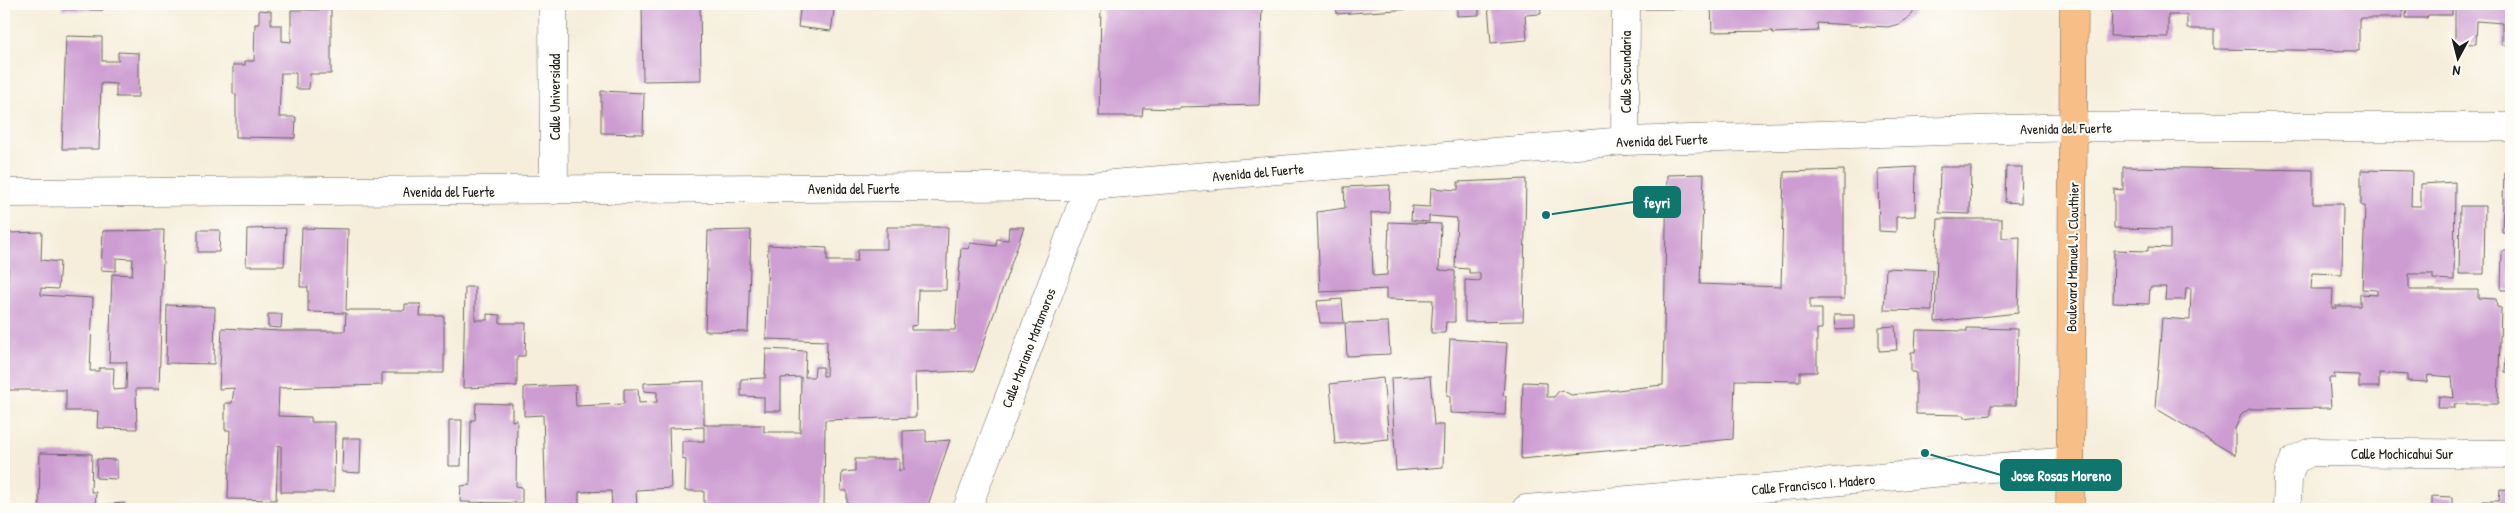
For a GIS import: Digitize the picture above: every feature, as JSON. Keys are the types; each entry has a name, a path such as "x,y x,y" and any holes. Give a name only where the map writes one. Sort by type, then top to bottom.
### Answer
{"main road":[{"name":"Boulevard Manuel J. Clouthier","path":"2070,509 2074,4"}],"street":[{"name":"Calle Universidad","path":"553,4 554,190"},
{"name":"Calle Secundaria","path":"1625,141 1626,4"},
{"name":"Avenida del Fuerte","path":"4,193 1089,186 1625,141 2073,127 2511,127"},
{"name":"Calle Mariano Matamoros","path":"967,509 1089,186"},
{"name":"Calle Mochicahui Sur","path":"2288,509 2288,478 2294,460 2311,452 2511,454"},
{"name":"Calle Francisco I. Madero","path":"1526,509 2070,461"}],"building":[{"path":"62,4 103,4 103,10 62,9"},
{"path":"642,4 700,4 701,80 643,81"},
{"path":"768,4 835,4 831,31 798,27 800,9"},
{"path":"1101,4 1262,4 1259,105 1179,107 1179,109 1143,108 1142,116 1099,116"},
{"path":"1336,4 1479,4 1479,15 1457,16 1457,6 1337,14"},
{"path":"1488,4 1540,4 1541,14 1525,15 1527,40 1491,43"},
{"path":"1638,4 1682,4 1682,9 1638,9"},
{"path":"1711,4 1919,4 1910,17 1899,24 1888,27 1817,23 1818,31 1773,33 1772,31 1712,32"},
{"path":"2112,4 2403,4 2402,18 2359,18 2359,51 2214,49 2214,29 2187,29 2187,15 2168,15 2168,37 2111,36"},
{"path":"2407,4 2452,4 2452,15 2428,15 2427,18 2406,18"},
{"path":"2455,4 2511,4 2511,45 2502,45 2502,23 2477,21 2476,44 2455,43"},
{"path":"259,10 271,11 271,25 282,25 282,41 291,42 291,10 331,10 331,74 310,74 309,89 296,89 296,73 281,73 279,117 296,117 295,138 236,137 236,95 233,94 233,65 245,65 245,61 254,61 255,24 259,24"},
{"path":"66,36 102,37 102,61 118,61 118,52 139,53 139,97 116,97 116,84 101,83 99,149 62,149"},
{"path":"601,91 644,93 643,134 601,133"},
{"path":"1916,167 1915,216 1896,217 1896,232 1879,231 1878,169"},
{"path":"1940,167 1971,167 1970,214 1939,213"},
{"path":"2006,167 2022,167 2021,203 2005,202"},
{"path":"2123,167 2313,170 2313,204 2343,204 2342,274 2312,273 2311,289 2333,289 2332,308 2336,308 2335,306 2360,306 2360,294 2377,295 2377,290 2362,289 2365,206 2361,206 2361,170 2412,171 2411,206 2421,206 2421,184 2455,182 2454,280 2433,279 2433,274 2409,274 2409,290 2478,290 2478,298 2496,299 2497,307 2501,308 2498,404 2454,404 2455,408 2438,408 2439,396 2454,398 2452,377 2428,375 2427,382 2407,381 2407,375 2379,373 2379,387 2359,387 2359,375 2334,374 2335,378 2329,378 2331,408 2249,409 2241,415 2235,429 2235,455 2155,408 2162,318 2190,320 2191,288 2186,288 2185,300 2165,300 2166,287 2150,287 2149,304 2113,303 2114,250 2148,251 2148,247 2170,248 2170,229 2114,228 2114,189 2123,190"},
{"path":"1844,170 1844,299 1810,299 1810,309 1822,309 1822,329 1817,329 1817,372 1800,372 1800,381 1735,380 1733,439 1521,459 1523,382 1547,383 1547,397 1554,397 1562,390 1571,395 1663,385 1667,175 1704,174 1700,284 1781,287 1784,172"},
{"path":"2504,172 2511,172 2511,233 2502,232"},
{"path":"1526,179 1523,321 1465,322 1465,280 1480,281 1480,273 1469,273 1469,269 1455,268 1457,218 1429,216 1429,222 1411,220 1412,206 1430,207 1431,188 1458,190 1458,182"},
{"path":"1390,185 1389,212 1371,213 1373,276 1387,275 1389,222 1441,224 1439,270 1455,271 1455,322 1446,322 1445,333 1431,333 1433,300 1386,299 1386,289 1320,292 1317,212 1345,208 1344,187"},
{"path":"2460,206 2485,206 2484,274 2459,274"},
{"path":"1938,219 2002,219 2002,238 2020,237 2018,313 1935,322"},
{"path":"887,227 948,227 946,290 918,290 917,325 911,326 911,330 955,330 961,248 969,249 970,243 996,246 997,239 1008,240 1009,227 1024,227 974,371 915,373 916,417 825,420 824,509 704,509 704,491 685,491 686,460 682,459 682,441 704,441 704,427 669,428 671,488 636,490 637,509 612,509 611,491 579,492 579,509 546,509 543,415 524,416 524,387 575,385 576,406 624,404 624,389 638,389 639,403 657,402 657,392 644,391 644,383 704,381 704,425 764,425 764,432 800,432 801,377 781,378 781,411 764,411 764,397 741,396 741,379 765,378 766,349 806,351 805,377 814,377 815,367 823,367 823,376 826,376 827,341 766,339 768,245 827,248 827,261 857,261 858,249 887,249"},
{"path":"286,228 284,266 246,266 247,229"},
{"path":"302,228 348,229 346,310 405,310 405,304 421,304 420,316 444,316 444,373 382,373 382,385 279,388 278,416 311,417 311,422 335,422 334,492 281,492 281,446 278,445 276,500 228,499 230,430 225,430 225,403 232,403 234,388 219,389 222,328 281,331 345,331 346,313 308,312 308,287 300,287"},
{"path":"164,230 159,389 136,389 137,429 97,428 98,411 66,411 66,390 5,390 6,353 4,353 4,325 7,325 8,297 4,297 4,280 8,280 9,233 42,232 41,260 60,262 58,289 41,288 41,295 93,298 90,371 99,371 99,368 114,368 113,390 126,389 127,362 109,362 112,274 132,275 133,259 116,258 116,271 101,270 103,231"},
{"path":"198,230 220,230 219,252 198,252"},
{"path":"751,230 748,332 705,331 708,231"},
{"path":"2510,236 2511,290 2501,290 2502,251 2509,251"},
{"path":"1886,268 1933,270 1932,311 1884,310"},
{"path":"465,287 475,287 475,320 487,320 487,314 500,315 500,323 526,323 525,356 517,356 517,386 463,388"},
{"path":"1342,299 1344,323 1320,323 1317,301"},
{"path":"167,305 215,307 214,364 166,363"},
{"path":"268,314 282,314 281,328 268,327"},
{"path":"1834,315 1854,315 1854,329 1835,330"},
{"path":"1388,322 1390,354 1347,356 1345,323"},
{"path":"2507,324 2511,324 2511,372 2505,372"},
{"path":"1895,326 1897,350 1879,351 1879,327"},
{"path":"1967,328 2018,329 2016,405 1991,405 1991,415 1964,418 1964,415 1916,414 1916,372 1911,372 1911,352 1915,352 1916,330 1967,331"},
{"path":"1450,339 1507,343 1503,396 1506,396 1505,415 1450,413 1450,396 1447,396"},
{"path":"1430,376 1434,425 1444,425 1443,467 1396,471 1391,378"},
{"path":"1383,378 1389,439 1335,444 1330,384"},
{"path":"476,403 512,404 512,421 517,420 516,486 522,487 522,503 460,502 461,486 470,485 471,420 475,420"},
{"path":"449,420 462,420 461,466 449,466"},
{"path":"926,430 926,442 950,440 927,508 847,509 847,491 841,491 842,472 855,471 855,459 899,459 899,471 903,470 903,431"},
{"path":"343,438 361,438 360,473 342,472"},
{"path":"40,453 92,454 91,492 96,492 95,509 39,509"},
{"path":"97,459 117,460 117,479 96,478"},
{"path":"2500,489 2511,490 2511,509 2482,509 2482,501 2499,501"},
{"path":"2432,496 2452,497 2452,509 2432,509"},
{"path":"124,503 125,509 97,509 97,505"}],"place":[{"name":"feyri","path":"1546,215"},
{"name":"Jose Rosas Moreno","path":"1925,453"}]}
